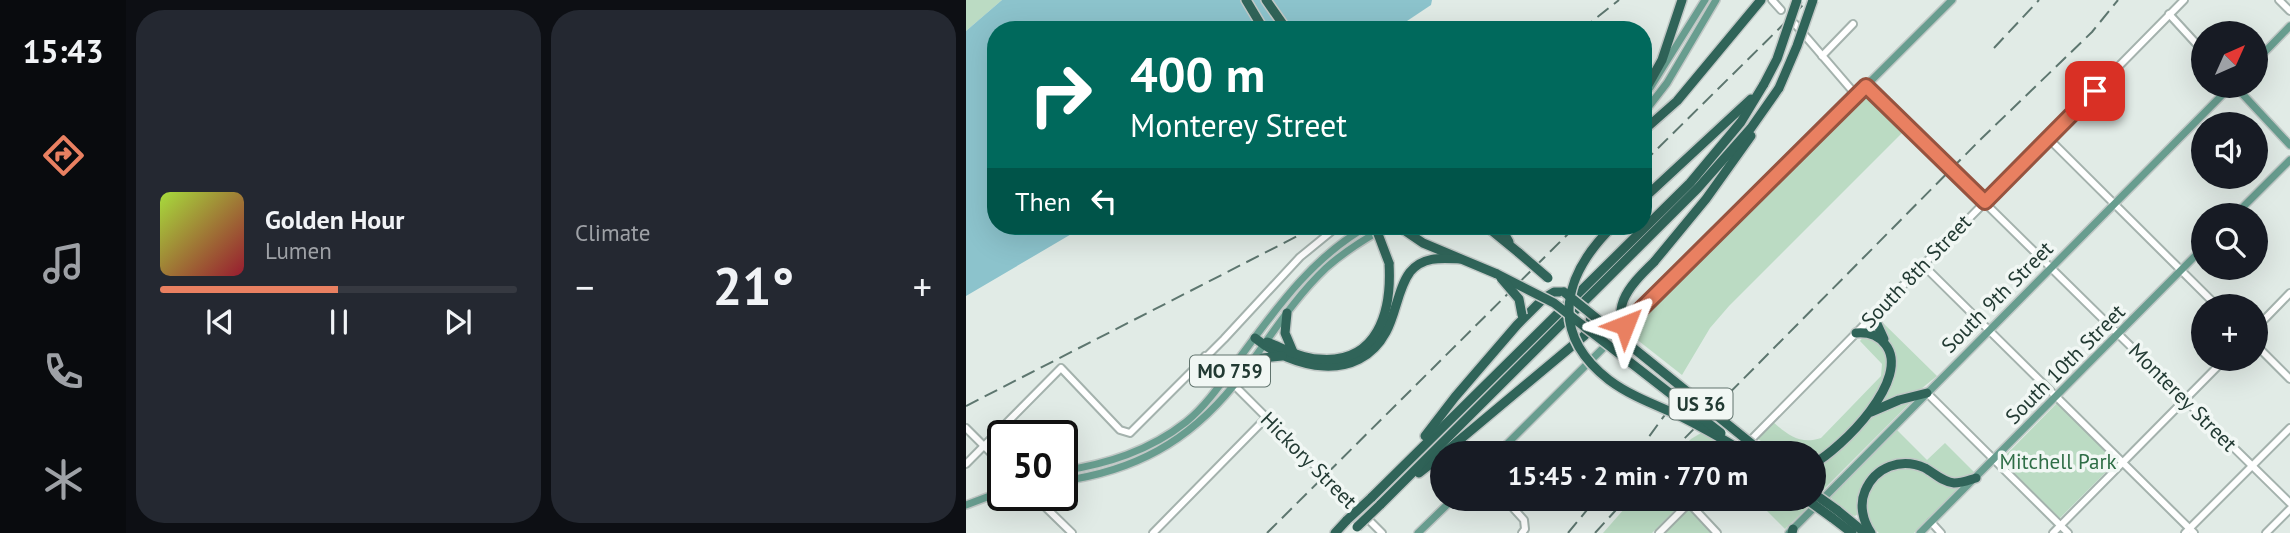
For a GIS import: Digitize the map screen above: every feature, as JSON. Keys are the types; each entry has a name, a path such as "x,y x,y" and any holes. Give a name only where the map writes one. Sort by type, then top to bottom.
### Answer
{"highway":[{"path":"1246,0 1259,21"},
{"path":"1266,0 1281,21"},
{"path":"1652,78 1662,60 1682,0"},
{"path":"1652,123 1677,101 1762,0"},
{"path":"1652,220 1690,183 1741,122 1777,59 1797,0"},
{"path":"1639,355 1623,332 1620,312 1629,291 1719,182 1756,129 1779,89 1813,0"},
{"path":"1652,72 1662,60"},
{"path":"1652,191 1729,121 1764,84"},
{"path":"1652,234 1698,188 1751,128 1779,89"},
{"path":"1264,343 1318,359 1332,359 1347,356 1372,340 1387,312 1390,286 1389,262 1378,235"},
{"name":"US 36","path":"1411,235 1423,243 1497,274 1544,298 1732,441"},
{"name":"US 36","path":"1497,235 1639,355 1748,441"},
{"path":"1506,235 1517,251"},
{"path":"1605,235 1586,256 1573,283 1569,305 1570,321 1579,347 1598,371 1623,389 1726,441"},
{"path":"1335,533 1637,235"},
{"path":"1354,530 1651,235"},
{"path":"1255,338 1283,356 1310,366 1326,368 1356,360 1380,342 1411,271 1423,261 1431,259 1460,259"},
{"path":"1497,274 1519,299 1524,316"},
{"path":"1398,470 1455,397 1524,316 1553,292 1564,292"},
{"path":"1287,313 1285,333 1293,352"},
{"path":"1458,441 1589,330 1591,315"},
{"path":"1826,456 1864,417 1881,396 1891,376 1891,360 1873,315"},
{"path":"1856,333 1871,334 1886,345"},
{"path":"1247,366 1263,358 1283,356"},
{"path":"1864,417 1889,403 1927,393"},
{"path":"1400,485 1430,463"},
{"path":"1871,533 1862,511 1863,495 1874,476 1886,468 1900,464 1916,465 1953,483 1976,478"},
{"path":"1826,505 1852,533"},
{"path":"1826,509 1865,533"}],"main road":[{"path":"1652,85 1705,0"},
{"path":"1652,102 1667,83 1716,0"},
{"path":"1510,441 1952,0"},
{"path":"2268,49 2290,26"},
{"name":"South 9th Street","path":"1791,532 2221,98"},
{"path":"2245,98 2290,145"},
{"path":"2247,203 2290,160"},
{"name":"MO 759","path":"1078,468 1102,464 1146,447 1186,421 1202,407 1307,273 1354,235"},
{"name":"MO 759","path":"1078,479 1116,470 1161,451 1206,416 1234,385 1287,313 1327,267 1373,235"},
{"name":"South 10th Street","path":"1920,533 2191,260"},
{"path":"966,505 987,497"},
{"path":"1419,533 1440,511"}],"street":[{"path":"1772,0 1781,10"},
{"name":"South 8th Street","path":"1750,441 2183,0"},
{"path":"2279,0 2290,11"},
{"path":"2169,14 2191,38"},
{"path":"1795,24 1856,95"},
{"path":"1822,56 1853,24"},
{"name":"Monterey Street","path":"1866,86 2290,503"},
{"path":"2048,138 2205,294"},
{"path":"966,464 1062,368 1120,430 1130,433 1300,257 1327,235"},
{"path":"1923,265 2189,532 2290,428"},
{"path":"2268,316 2290,293"},
{"name":"Hickory Street","path":"1205,356 1382,533"},
{"path":"2268,357 2290,379"},
{"path":"2053,533 2213,371"},
{"path":"1927,393 2068,533"},
{"path":"1153,533 1266,418"},
{"path":"966,428 987,449"},
{"path":"2266,533 2290,509"},
{"path":"1049,511 1072,533"},
{"path":"1516,511 1525,524 1522,533"},
{"path":"1659,533 1681,511"},
{"path":"1699,511 1717,533"},
{"path":"1931,523 1941,533"}],"green space":[{"path":"966,0 1002,0 966,31"},
{"path":"1867,92 1906,129 1729,306 1710,328 1682,375 1635,338 1630,331"},
{"path":"1878,318 1937,376 1921,389 1876,406 1894,372 1892,354"},
{"path":"1864,336 1871,337 1885,350 1886,380 1870,405 1841,436 1826,449 1826,441 1761,441 1757,438 1773,422 1789,435 1801,439 1821,438 1881,376 1882,364 1860,341"},
{"path":"1912,401 1826,487 1826,455 1864,421 1883,408"},
{"name":"Mitchell Park","path":"2057,403 2116,462 2059,519 2000,461"},
{"path":"1706,430 1721,441 1689,441"},
{"path":"1897,430 1927,460 1945,443 1974,472 1961,480 1948,477 1923,464 1881,468 1860,512 1855,516 1850,514 1830,497"},
{"path":"1915,467 1962,485 1914,533 1879,533 1872,525 1866,507 1871,489 1883,474 1892,469"},
{"path":"1622,511 1674,511 1652,533 1603,533"},
{"path":"1684,511 1693,511 1713,533 1663,533"},
{"path":"1767,511 1804,511 1785,529"}],"water":[{"path":"1002,0 1432,0 1431,5 1407,21 987,21 987,235 1070,235 966,296 966,31"}],"railway":[{"path":"1592,21 1619,0"},
{"path":"1652,154 1808,0"},
{"path":"1994,48 2039,0"},
{"path":"1682,441 1981,139 2092,32 2118,0"},
{"path":"966,406 1299,235"},
{"path":"1267,533 1567,235"},
{"path":"1646,441 1675,401"},
{"path":"1568,533 1586,511"},
{"path":"1595,533 1615,511"}],"route":[{"path":"1625,325 1866,86 1985,202 2095,91"}]}
